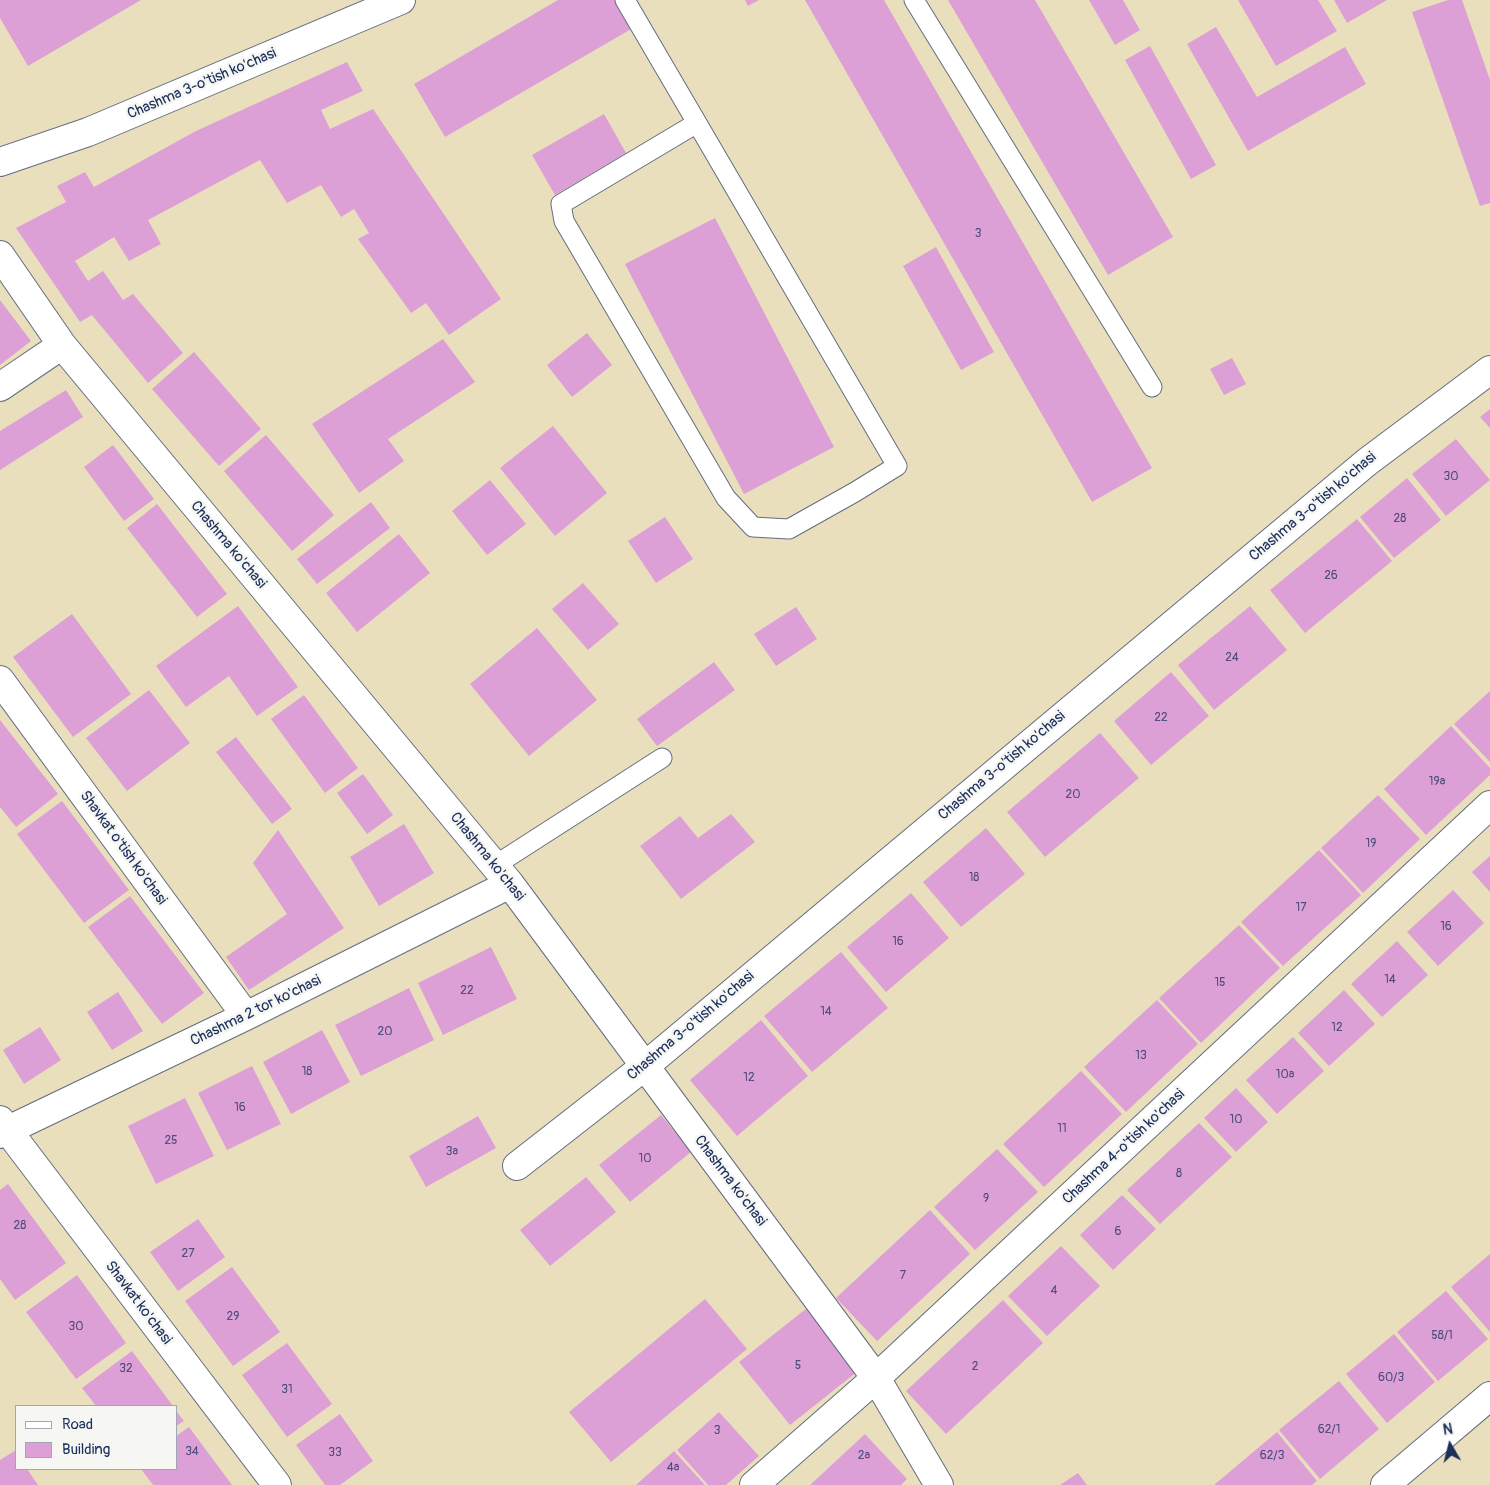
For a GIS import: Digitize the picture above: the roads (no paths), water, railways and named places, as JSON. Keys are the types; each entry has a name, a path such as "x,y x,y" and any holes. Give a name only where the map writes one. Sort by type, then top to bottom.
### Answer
{"street":[{"name":"Chashma 3-o'tish ko'chasi","path":"0,162 88,132 401,0"},
{"name":"Chashma ko'chasi","path":"0,255 62,345 502,875 876,1378 939,1485"},
{"path":"0,387 62,345"},
{"name":"Chashma 3-o'tish ko'chasi","path":"517,1166 645,1066 1367,462 1490,370"},
{"name":"Shavkat o'tish ko'chasi","path":"0,680 246,1016"},
{"name":"Chashma 4-o'tish ko'chasi","path":"754,1485 876,1378 1490,805"},
{"name":"Chashma 2 tor ko'chasi","path":"3,1128 246,1016 502,875"},
{"name":"Shavkat ko'chasi","path":"3,1128 277,1485"},
{"path":"1385,1485 1490,1396"}],"lane":[{"path":"625,0 697,123 897,466 789,529 753,527 726,498 564,220 561,204 697,123"},
{"path":"914,0 1152,387"},
{"path":"502,875 662,758"}]}
